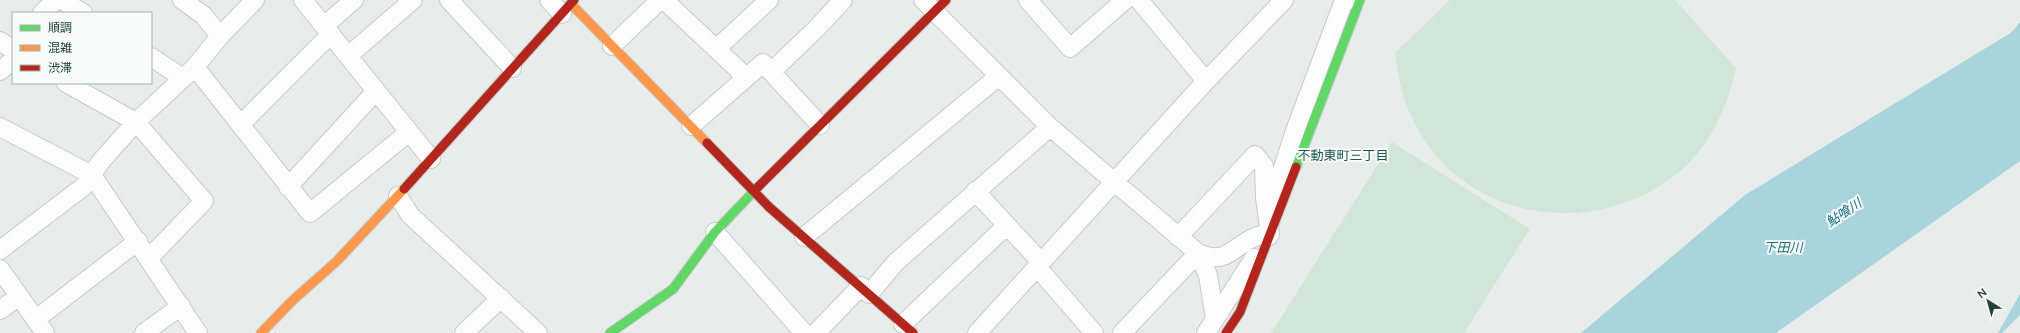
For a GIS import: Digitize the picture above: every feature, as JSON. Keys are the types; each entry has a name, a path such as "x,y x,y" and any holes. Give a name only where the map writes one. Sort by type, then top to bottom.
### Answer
{"street":[{"path":"43,12 56,0"},
{"path":"62,0 81,12"},
{"path":"182,0 203,15 220,36"},
{"path":"0,250 84,187 102,160 136,122 189,72 220,36 255,0"},
{"path":"303,0 431,159"},
{"path":"241,124 354,0"},
{"path":"348,56 413,0"},
{"path":"449,0 512,68"},
{"path":"549,0 569,6 612,46 754,191 908,328 1006,226"},
{"path":"612,46 660,0"},
{"path":"664,0 746,77"},
{"path":"716,49 769,0"},
{"path":"1039,4 1070,48 1125,0"},
{"path":"1139,0 1206,81"},
{"path":"1226,333 1240,312 1268,226 1296,128 1343,3 1348,0"},
{"path":"1210,326 1268,226 1360,0"},
{"path":"977,333 1113,182 1279,2"},
{"path":"771,72 815,30 832,4"},
{"path":"610,333 673,289 715,232 820,125 935,4 999,76 1050,127 1198,253 1209,258 1230,254 1268,226"},
{"path":"261,333 293,300 337,260 398,196 569,6"},
{"path":"0,71 10,47"},
{"path":"152,57 189,72 241,124 288,187 310,213 409,132"},
{"path":"691,126 763,63 820,125"},
{"path":"804,237 999,76"},
{"path":"68,84 136,122 204,202 149,258"},
{"path":"288,187 376,91"},
{"path":"0,127 92,175 138,241 198,333"},
{"path":"816,333 974,191 1050,127"},
{"path":"1178,237 1255,155 1264,166 1268,226"},
{"path":"974,191 1039,265 1094,333"},
{"path":"398,196 410,215 538,333"},
{"path":"715,232 804,333"},
{"path":"0,270 18,297 41,326 138,241"},
{"path":"1198,253 1208,275 1210,326"},
{"path":"1122,333 1198,253"},
{"path":"0,310 18,297"},
{"path":"464,333 500,298"},
{"path":"144,333 181,306"}],"green space":[{"path":"1450,0 1675,0 1736,68 1729,94 1713,131 1697,154 1688,164 1657,188 1623,204 1586,212 1549,212 1513,205 1479,191 1448,168 1423,138 1403,97 1395,53"},
{"path":"1392,142 1530,229 1464,333 1271,333"}],"water":[{"name":"下田川","path":"2020,22 2020,161 1776,333 1581,333 1745,195 2012,32"},
{"path":"2020,294 2020,315 2002,333 1998,333"}],"traffic: fast":[{"path":"1296,167 1360,0"},
{"path":"610,333 673,289 715,232 758,187"}],"traffic: slow":[{"path":"571,4 707,143"},
{"path":"261,333 293,300 337,261 404,189"}],"traffic: jam":[{"path":"404,189 574,0"},
{"path":"758,187 946,0"},
{"path":"707,143 769,207 913,333"},
{"path":"1226,333 1240,312 1296,167"}],"district":[{"name":"不動東町三丁目","path":"1343,156"}],"water label":[{"name":"鮎喰川","path":"1844,213"}]}
